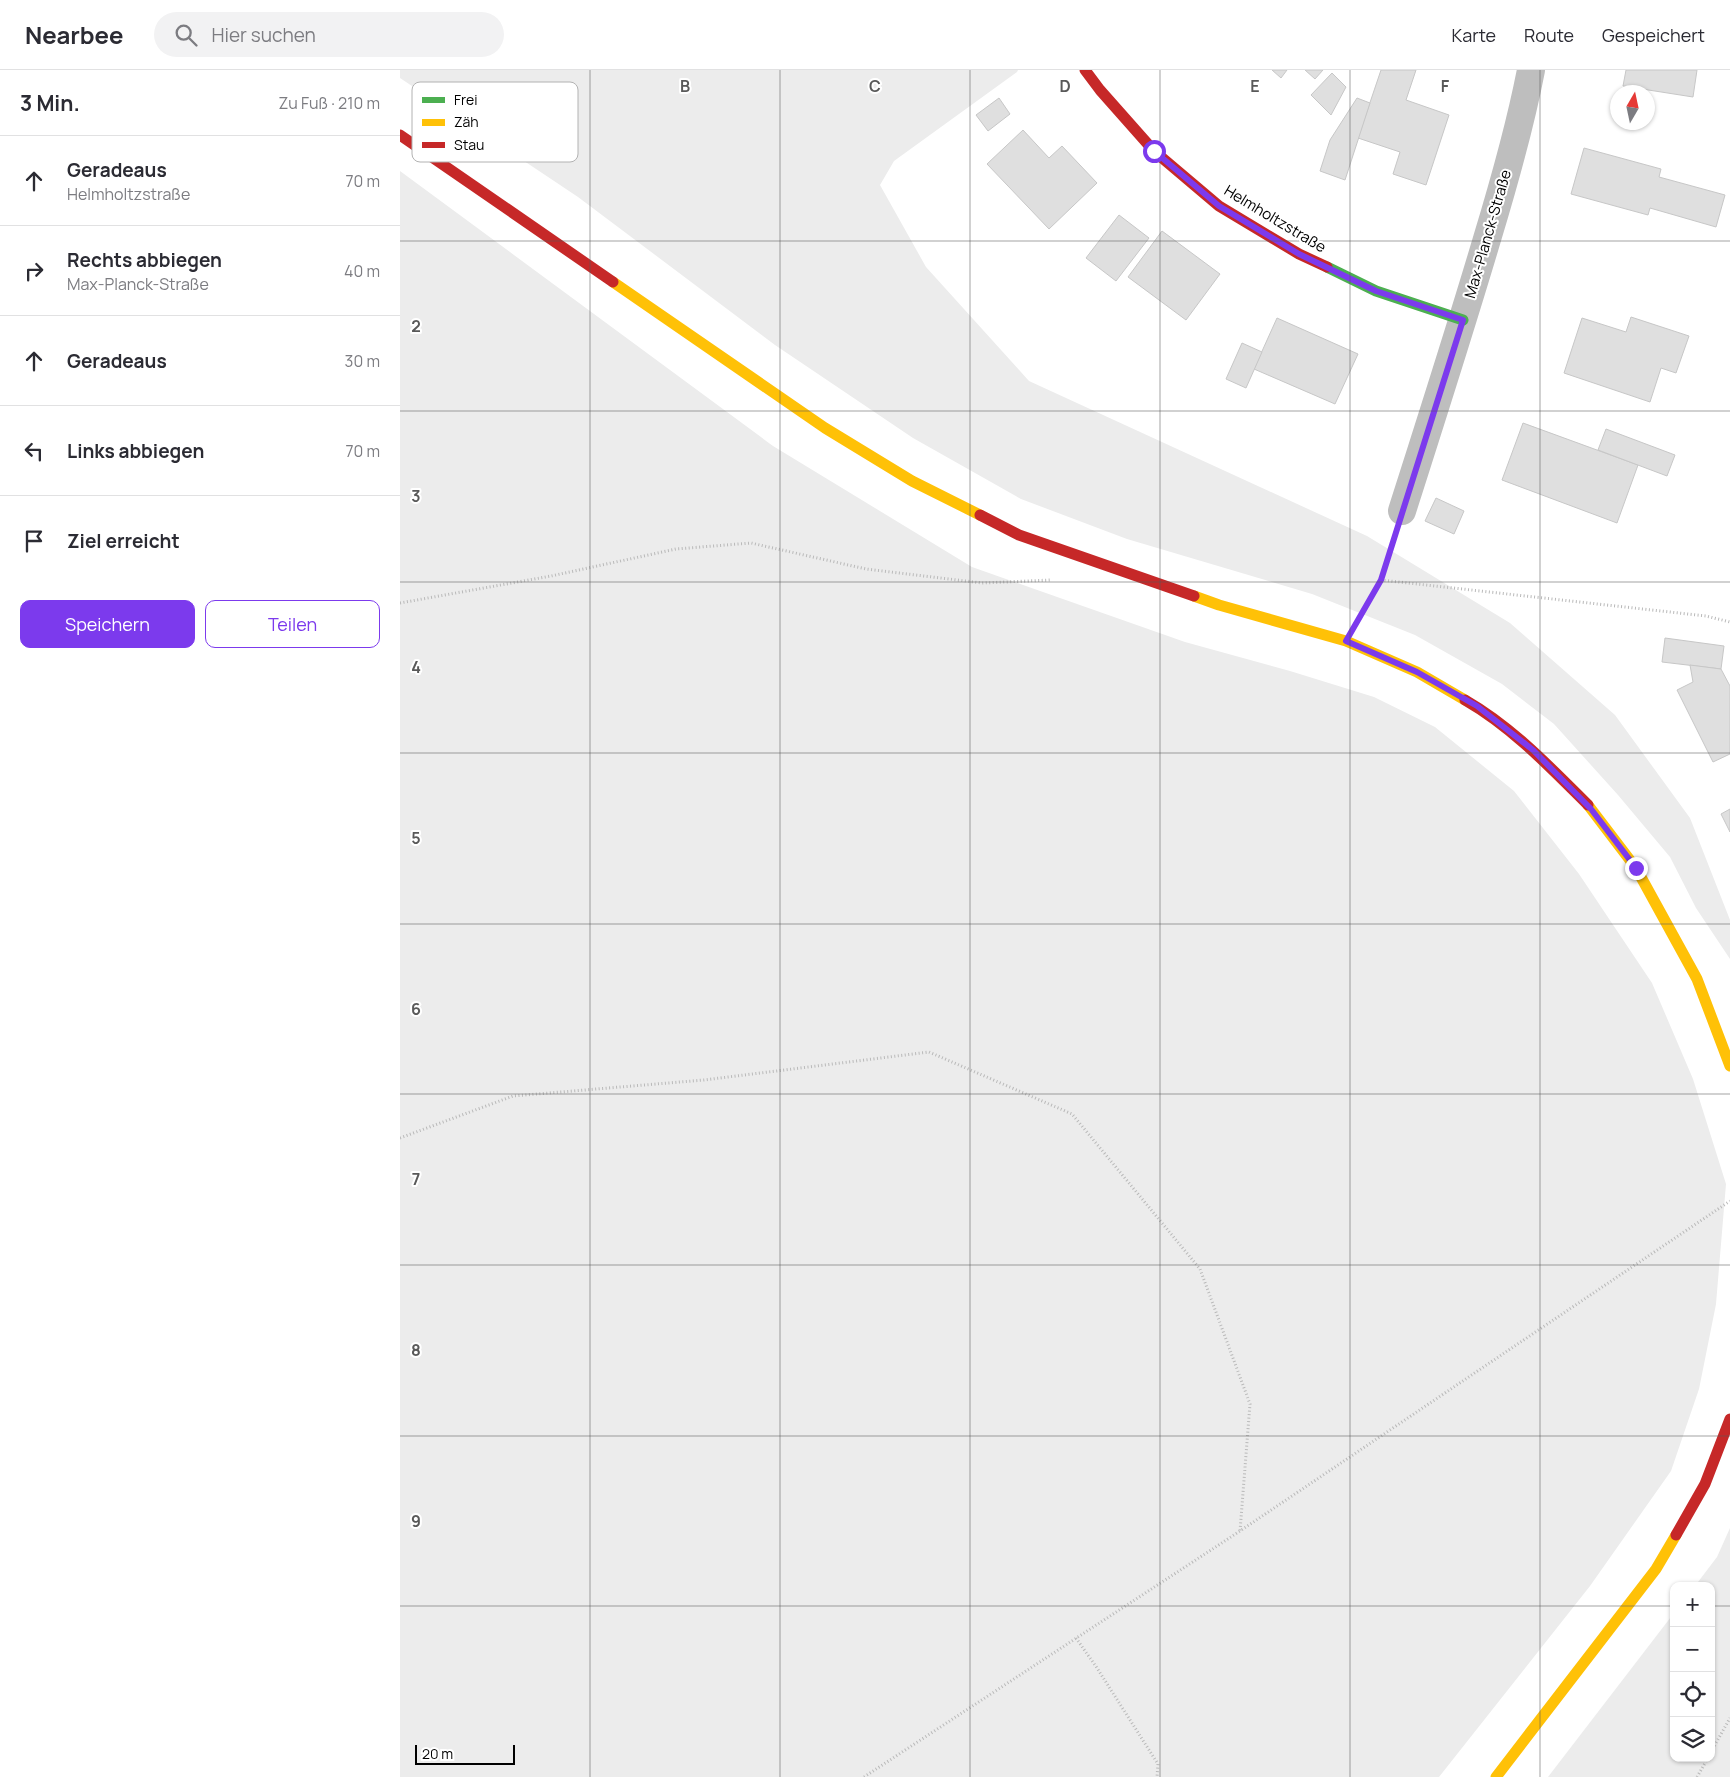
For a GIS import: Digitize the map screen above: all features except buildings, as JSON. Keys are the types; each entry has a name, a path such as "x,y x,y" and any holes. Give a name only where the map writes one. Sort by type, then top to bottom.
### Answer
{"street":[{"name":"Helmholtzstraße","path":"1085,70 1100,90 1154,151 1219,206 1299,254 1376,291 1463,320"},
{"name":"Max-Planck-Straße","path":"1402,511 1463,320 1506,175 1524,107 1531,70"},
{"path":"400,135 412,143"},
{"path":"439,162 808,417 912,481 1019,535 1219,605 1346,641 1417,672 1477,706 1533,750 1591,809 1636,868 1692,970 1730,1066"},
{"path":"1496,1777 1656,1570 1705,1484 1730,1419"}],"path":[{"path":"1346,641 1381,580 1402,511"},
{"path":"400,603 551,576 676,549 752,543 866,569 982,583 1052,580"},
{"path":"1381,580 1706,616 1730,622"},
{"path":"400,1138 513,1096 704,1080 929,1052 1072,1114 1200,1269 1250,1404 1240,1531"},
{"path":"864,1777 1240,1531 1730,1202"},
{"path":"1076,1638 1158,1764 1157,1777"},
{"path":"1715,1745 1730,1718"},
{"path":"1697,1777 1706,1762"}],"shaded area":[{"path":"400,70 1018,70 894,161 880,185 926,267 1029,381 1367,536 1510,623 1615,715 1690,818 1730,920 1730,959 1696,908 1670,857 1618,795 1554,724 1502,684 1415,635 1312,594 1127,539 1021,499 913,438 775,345 578,197 526,162 578,162 578,82 412,82 412,86 400,78"},
{"path":"400,171 773,446 972,567 1185,642 1374,697 1435,727 1514,791 1579,874 1652,983 1693,1079 1726,1184 1716,1304 1699,1389 1671,1471 1590,1586 1439,1777 400,1777"},
{"path":"1730,1528 1730,1777 1548,1777 1670,1618 1670,1762 1715,1762 1715,1582 1698,1582 1717,1557"}],"traffic: fast":[{"path":"1327,267 1376,291 1463,320"}],"traffic: slow":[{"path":"613,282 825,428 912,481 980,515"},
{"path":"1194,596 1219,605 1346,641 1417,672 1465,700"},
{"path":"1588,805 1636,868 1697,979 1730,1066"},
{"path":"1496,1777 1656,1569 1676,1535"}],"traffic: jam":[{"path":"1085,70 1100,90 1154,151 1219,206 1299,254 1327,267"},
{"path":"400,135 412,143"},
{"path":"439,162 613,282"},
{"path":"980,515 1019,535 1194,596"},
{"path":"1465,700 1515,735 1588,805"},
{"path":"1676,1535 1705,1484 1730,1419"}],"route":[{"path":"1154,151 1219,206 1299,254 1376,291 1463,320 1381,580 1346,641 1417,672 1477,706 1533,750 1591,809 1636,868"}]}
